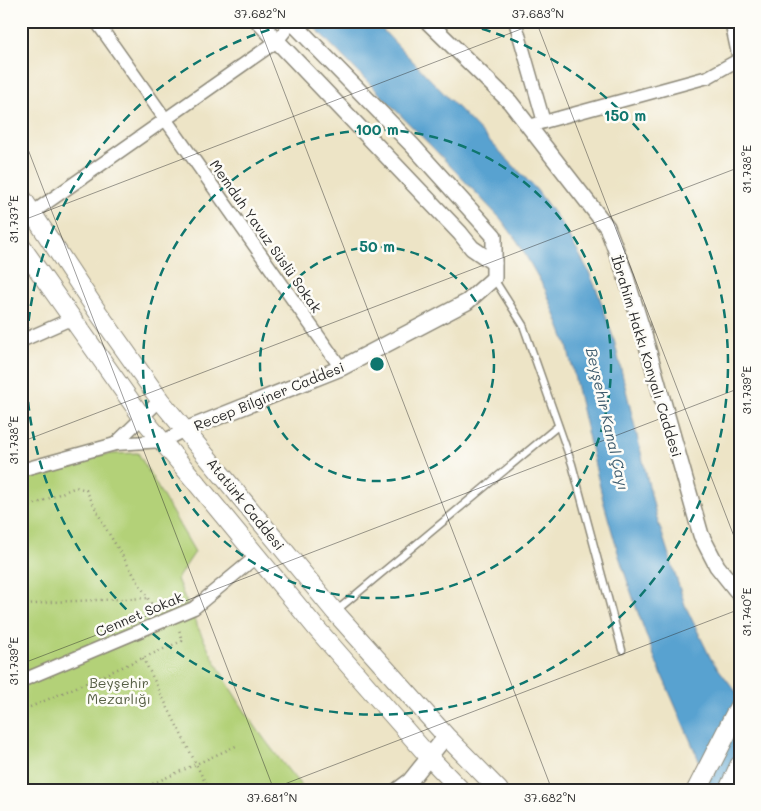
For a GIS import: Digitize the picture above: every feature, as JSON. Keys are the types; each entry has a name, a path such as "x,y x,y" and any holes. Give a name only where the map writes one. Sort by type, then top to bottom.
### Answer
{"highway":[{"path":"697,790 740,706"},
{"path":"729,790 740,766"}],"main road":[{"name":"Atatürk Caddesi","path":"21,196 97,312 160,400 335,612 446,736 499,790"},
{"name":"Atatürk Caddesi","path":"21,246 142,417 316,629 430,758 461,790"}],"street":[{"name":"Memduh Yavuz Süslü Sokak","path":"96,21 341,368"},
{"path":"258,21 460,233 472,248 494,263"},
{"name":"İbrahim Hakkı Konyalı Caddesi","path":"427,21 510,102 536,124 607,226 624,271 644,335 701,535 717,566 740,595"},
{"path":"515,21 536,124 708,77 739,59 731,21"},
{"path":"32,213 277,41 292,22 413,146 494,236 494,278"},
{"name":"Recep Bilginer Caddesi","path":"185,430 341,368 467,302 494,278"},
{"path":"21,341 73,318"},
{"path":"115,444 160,400"},
{"path":"21,470 115,444 163,441 185,430"},
{"name":"Cennet Sokak","path":"21,681 194,608 256,556"},
{"path":"408,787 446,736"}],"lane":[{"path":"494,278 523,325 572,464 622,650"},
{"path":"335,612 558,426"}],"path":[{"path":"21,510 76,487 86,490 105,527 162,621"},
{"path":"21,606 50,602 149,598"},
{"path":"21,711 182,641 174,616"},
{"path":"143,658 209,790"},
{"path":"139,790 236,746"}],"green space":[{"name":"Beyşehir Mezarlığı","path":"138,453 195,552 177,579 202,637 248,716 265,741 305,790 21,790 21,474 81,458"}],"water":[{"name":"Beyşehir Kanal Çayı","path":"308,21 374,21 536,189 563,226 588,270 614,340 656,515 685,605 711,659 740,697 740,790 712,790 657,664 619,556 603,500 567,345 546,291 518,242 501,219"}]}
